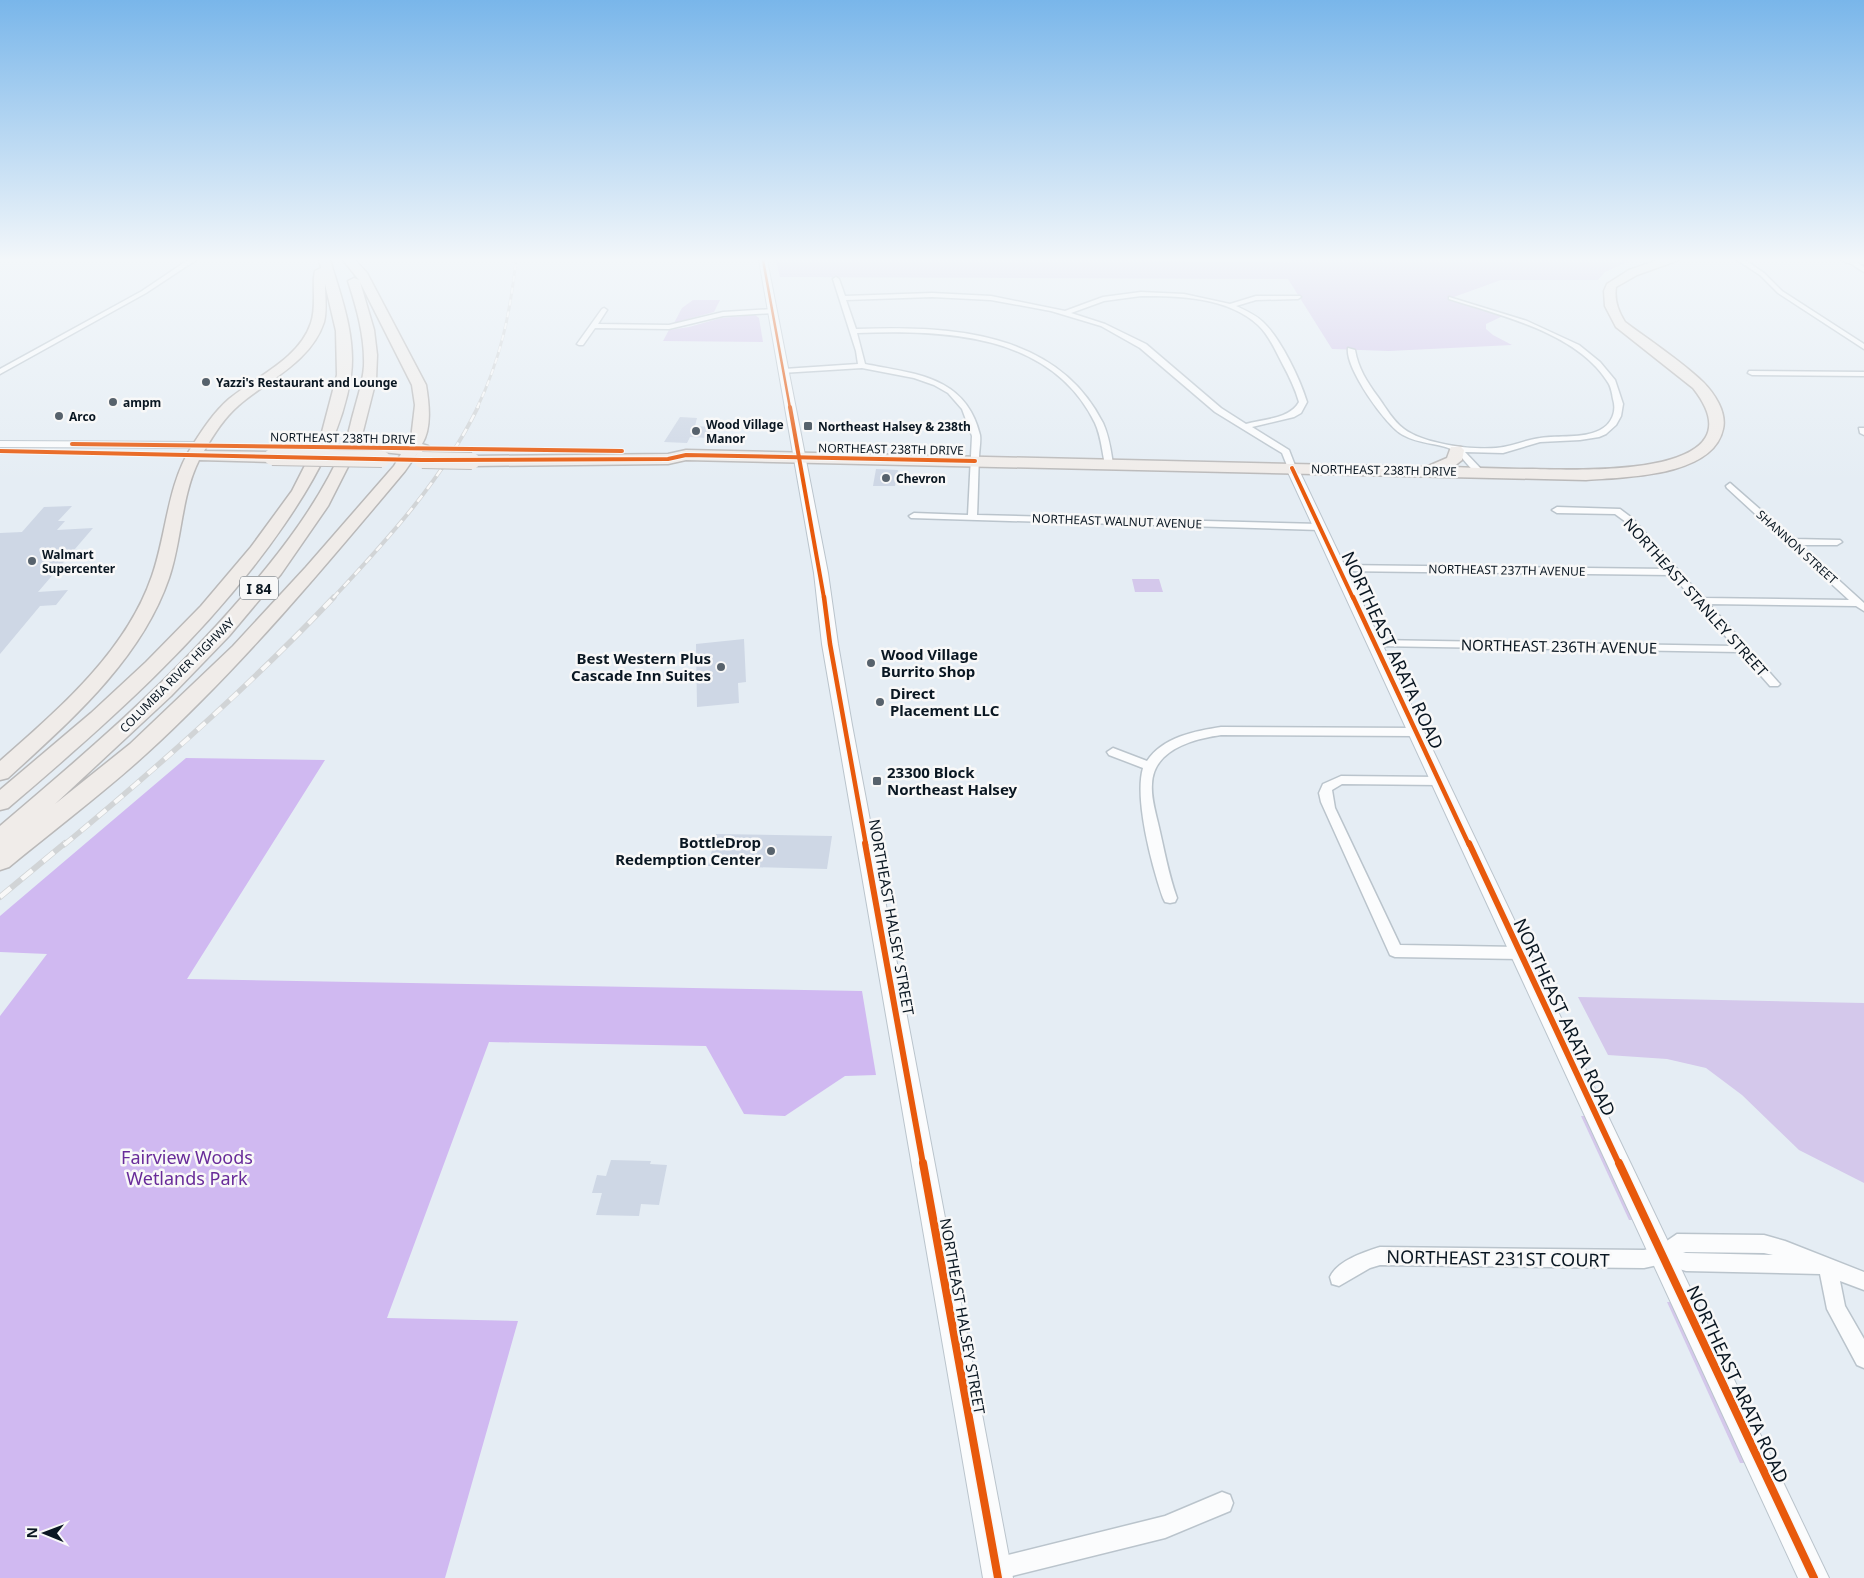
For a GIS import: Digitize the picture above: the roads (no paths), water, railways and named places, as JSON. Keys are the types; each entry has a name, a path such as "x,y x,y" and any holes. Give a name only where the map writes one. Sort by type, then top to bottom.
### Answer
{"highway":[{"path":"0,773 90,686 111,661 146,609 156,588 168,551 185,475 211,427 224,412 288,361 311,334"},
{"name":"COLUMBIA RIVER HIGHWAY","path":"0,802 89,726 178,640 250,559 298,492 315,462 333,422 344,376 342,334"},
{"name":"COLUMBIA RIVER HIGHWAY","path":"0,840 126,728 211,643 259,589 287,553 333,483 353,442 366,399 370,370 368,334"},
{"path":"0,861 138,749 240,650 417,455 422,405 419,385 392,334"},
{"name":"NORTHEAST 238TH DRIVE","path":"198,450 668,459 686,455 1109,464 1290,463 1418,470 1586,475 1644,470 1683,461 1707,445 1717,433 1717,413 1712,403 1692,381 1631,334"},
{"path":"1418,470 1446,465 1454,460 1455,449"}],"street":[{"path":"0,372 69,334"},
{"path":"581,344 588,334"},
{"name":"NORTHEAST HALSEY STREET","path":"777,334 821,573 830,644 844,725 997,1574"},
{"path":"854,334 862,366"},
{"path":"962,334 1007,345 1037,358 1069,381 1087,402 1102,430 1109,464"},
{"path":"1120,334 1144,346 1218,410 1276,448 1290,463"},
{"path":"1243,426 1291,415 1302,407 1303,397 1268,334"},
{"path":"1455,449 1493,451 1542,440 1594,435 1611,427 1618,416 1620,407 1616,391 1606,372 1584,352 1549,334"},
{"path":"1844,334 1864,347"},
{"path":"1351,350 1361,377 1397,426 1409,434 1455,449 1466,455 1480,472"},
{"path":"784,371 862,366 916,376 937,383 951,391 966,408 975,427 976,445 972,518"},
{"path":"1752,373 1864,374"},
{"name":"NORTHEAST 238TH DRIVE","path":"0,444 198,450"},
{"name":"NORTHEAST 238TH DRIVE","path":"0,451 198,450"},
{"name":"NORTHEAST ARATA ROAD","path":"1290,463 1814,1578"},
{"name":"SHANNON STREET","path":"1730,486 1861,606"},
{"name":"NORTHEAST STANLEY STREET","path":"1557,510 1617,511 1629,520 1774,684"},
{"name":"NORTHEAST WALNUT AVENUE","path":"914,516 1320,527"},
{"path":"1792,542 1837,542"},
{"name":"NORTHEAST 237TH AVENUE","path":"1339,568 1674,572"},
{"path":"1700,602 1861,606"},
{"name":"NORTHEAST 236TH AVENUE","path":"1375,643 1742,649"},
{"path":"1170,898 1160,870 1146,791 1146,777 1150,766 1162,753 1179,742 1206,733 1221,731 1416,732"},
{"path":"1113,752 1150,766"},
{"path":"1440,782 1341,780 1332,782 1326,788 1324,795 1328,808 1395,951 1520,953"},
{"path":"1662,1255 1686,1262 1828,1266 1864,1281"},
{"name":"NORTHEAST 231ST COURT","path":"1339,1278 1366,1260 1380,1256 1644,1259 1662,1255"},
{"path":"1828,1266 1836,1309 1864,1358"},
{"path":"997,1574 1165,1527 1222,1503"}],"railway":[{"path":"477,408 492,371 503,334"},
{"path":"333,598 413,508 448,459 478,407"},
{"path":"64,845 203,725 270,662 334,597"},
{"path":"0,897 65,843"}],"place":[{"name":"Yazzi's Restaurant and Lounge","path":"206,382"},
{"name":"ampm","path":"113,402"},
{"name":"Arco","path":"59,416"},
{"name":"Northeast Halsey & 238th","path":"808,426"},
{"name":"Wood Village Manor","path":"696,431"},
{"name":"Chevron","path":"886,478"},
{"name":"Walmart Supercenter","path":"32,561"},
{"name":"Wood Village Burrito Shop","path":"871,663"},
{"name":"Best Western Plus Cascade Inn Suites","path":"721,667"},
{"name":"Direct Placement LLC","path":"880,702"},
{"name":"23300 Block Northeast Halsey","path":"877,781"},
{"name":"BottleDrop Redemption Center","path":"771,851"}],"park label":[{"name":"Fairview Woods Wetlands Park","path":"187,1167"}]}
